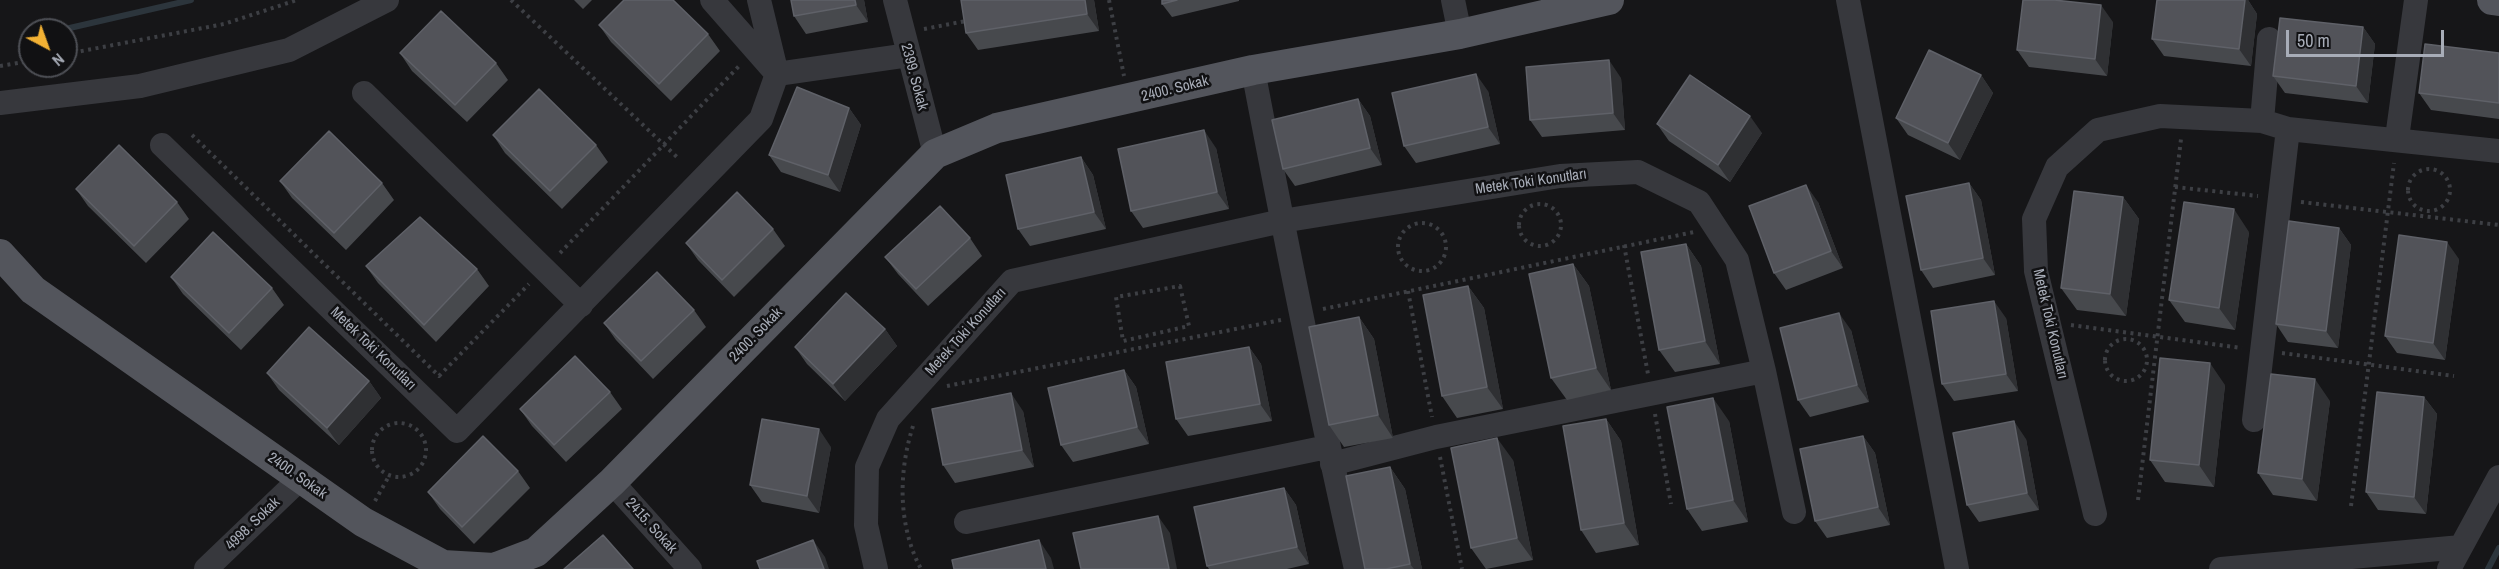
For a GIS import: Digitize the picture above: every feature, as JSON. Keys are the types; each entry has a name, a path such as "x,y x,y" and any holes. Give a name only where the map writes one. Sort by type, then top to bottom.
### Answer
{"main road":[{"name":"2400. Sokak","path":"0,254 33,290 363,522 443,567 494,568 536,552 612,482 935,154 997,128 1129,100 1253,70 1460,34 1609,0"},
{"path":"2492,0 2499,1"}],"street":[{"path":"0,104 140,86 289,50 387,0"},
{"path":"712,0 777,74"},
{"path":"759,0 777,74"},
{"name":"2399. Sokak","path":"895,0 935,154"},
{"path":"1453,0 1460,34"},
{"path":"1848,0 1957,569"},
{"path":"2397,138 2416,0"},
{"path":"2262,121 2269,39"},
{"path":"777,74 906,44"},
{"path":"1253,70 1299,315 1356,569"},
{"name":"Metek Toki Konutları","path":"162,145 457,430 761,119 777,74"},
{"path":"364,93 581,305"},
{"name":"Metek Toki Konutları","path":"2095,514 2036,271 2034,219 2057,166 2098,130 2160,116 2262,121 2288,129 2397,138 2499,151"},
{"path":"2254,420 2288,129"},
{"name":"Metek Toki Konutları","path":"876,569 866,525 867,467 888,419 1012,280 1282,221 1560,176 1638,172 1699,202 1737,260 1764,371 1794,512"},
{"path":"966,522 1436,437 1764,371"},
{"path":"2449,569 2499,477"},
{"name":"4998. Sokak","path":"206,569 300,478"},
{"name":"2415. Sokak","path":"612,482 690,569"},
{"path":"2221,569 2461,547"}],"path":[{"path":"78,52 224,24 297,0"},
{"path":"511,0 679,159"},
{"path":"1110,0 1129,100"},
{"path":"906,44 971,20"},
{"path":"192,135 439,376 748,57"},
{"path":"0,66 18,62"},
{"path":"2138,500 2183,117"},
{"path":"2351,506 2397,138"},
{"path":"2422,170 2436,170 2447,179 2450,185 2448,199 2438,209 2425,211 2418,208 2412,204 2408,191 2411,178 2422,170"},
{"path":"2175,187 2499,225"},
{"path":"1533,205 1547,205 1558,213 1561,227 1555,240 1549,244 1536,246 1521,233 1520,220 1522,214 1533,205"},
{"path":"1419,223 1435,226 1445,238 1446,253 1437,267 1430,270 1414,270 1401,260 1398,245 1400,237 1411,225 1419,223"},
{"path":"936,388 1284,320 1454,280 1716,228"},
{"path":"1180,286 1189,326 1167,332 1122,341 1116,297 1180,286"},
{"path":"2127,339 2140,344 2148,356 2145,370 2135,380 2128,382 2115,379 2106,368 2106,354 2109,348 2114,343 2127,339"},
{"path":"918,418 912,428 901,493 909,546 921,569"},
{"path":"401,423 417,430 426,446 422,464 416,471 399,478 382,472 372,458 371,449 378,433 392,424 401,423"}],"building":[{"path":"624,0 673,0 708,34 659,84 599,25"},
{"path":"791,0 855,0 856,5 794,16"},
{"path":"961,0 1085,0 1087,14 966,33"},
{"path":"1162,0 1177,0 1162,4"},
{"path":"2023,0 2054,0 2101,5 2095,59 2017,50"},
{"path":"2157,0 2245,0 2239,49 2152,39"},
{"path":"441,11 496,63 455,105 400,53"},
{"path":"2280,18 2363,27 2356,86 2273,76"},
{"path":"2425,44 2499,53 2499,103 2419,93"},
{"path":"1929,50 1981,75 1948,143 1896,118"},
{"path":"1609,60 1613,113 1530,120 1526,67"},
{"path":"1476,74 1488,127 1404,146 1392,93"},
{"path":"1690,75 1750,116 1718,165 1657,124"},
{"path":"797,87 849,108 828,175 769,155"},
{"path":"539,89 596,145 550,191 493,135"},
{"path":"1358,99 1370,148 1283,169 1272,120"},
{"path":"1204,130 1217,192 1131,211 1118,149"},
{"path":"329,131 382,183 334,233 280,181"},
{"path":"119,145 177,202 134,246 76,189"},
{"path":"1081,157 1094,212 1018,229 1006,175"},
{"path":"1969,183 1983,258 1921,270 1906,196"},
{"path":"1806,185 1831,251 1774,273 1749,206"},
{"path":"2074,191 2123,197 2110,294 2061,288"},
{"path":"737,192 773,229 722,280 686,243"},
{"path":"2184,202 2234,209 2219,308 2169,300"},
{"path":"940,206 970,238 916,289 885,257"},
{"path":"420,217 477,269 424,325 366,266"},
{"path":"2289,221 2339,228 2326,331 2276,324"},
{"path":"213,232 272,288 229,333 171,277"},
{"path":"2399,235 2447,242 2433,343 2385,336"},
{"path":"1686,244 1705,341 1659,350 1641,252"},
{"path":"1573,264 1596,368 1551,378 1529,274"},
{"path":"657,272 694,310 641,361 604,323"},
{"path":"1468,286 1487,387 1442,396 1423,295"},
{"path":"846,293 885,329 833,384 795,347"},
{"path":"1994,301 2006,374 1942,384 1931,311"},
{"path":"1839,313 1857,385 1798,400 1780,328"},
{"path":"1359,317 1378,415 1329,425 1309,327"},
{"path":"309,327 369,381 327,428 267,373"},
{"path":"1249,347 1260,404 1176,419 1166,362"},
{"path":"575,356 610,392 554,445 520,409"},
{"path":"2160,358 2210,363 2199,465 2150,460"},
{"path":"1124,370 1137,427 1061,445 1048,388"},
{"path":"2271,374 2315,379 2302,479 2258,473"},
{"path":"2377,392 2424,397 2414,497 2366,492"},
{"path":"1011,393 1022,450 943,465 932,409"},
{"path":"1713,398 1733,500 1687,509 1667,407"},
{"path":"762,419 819,429 807,496 750,485"},
{"path":"1606,419 1624,523 1581,530 1563,426"},
{"path":"2014,421 2027,493 1967,505 1953,433"},
{"path":"483,436 518,471 462,527 428,492"},
{"path":"1863,436 1878,507 1815,521 1800,449"},
{"path":"1497,438 1517,538 1471,548 1451,448"},
{"path":"1390,467 1410,564 1386,569 1365,569 1346,476"},
{"path":"1284,488 1297,547 1207,566 1194,507"},
{"path":"1158,516 1169,569 1081,569 1073,533"},
{"path":"603,535 633,569 564,569"},
{"path":"813,540 824,569 760,569 757,561"},
{"path":"1039,540 1046,569 954,569 952,560"}],"waterway":[{"path":"78,26 191,0"},
{"path":"2488,569 2499,548"}]}
